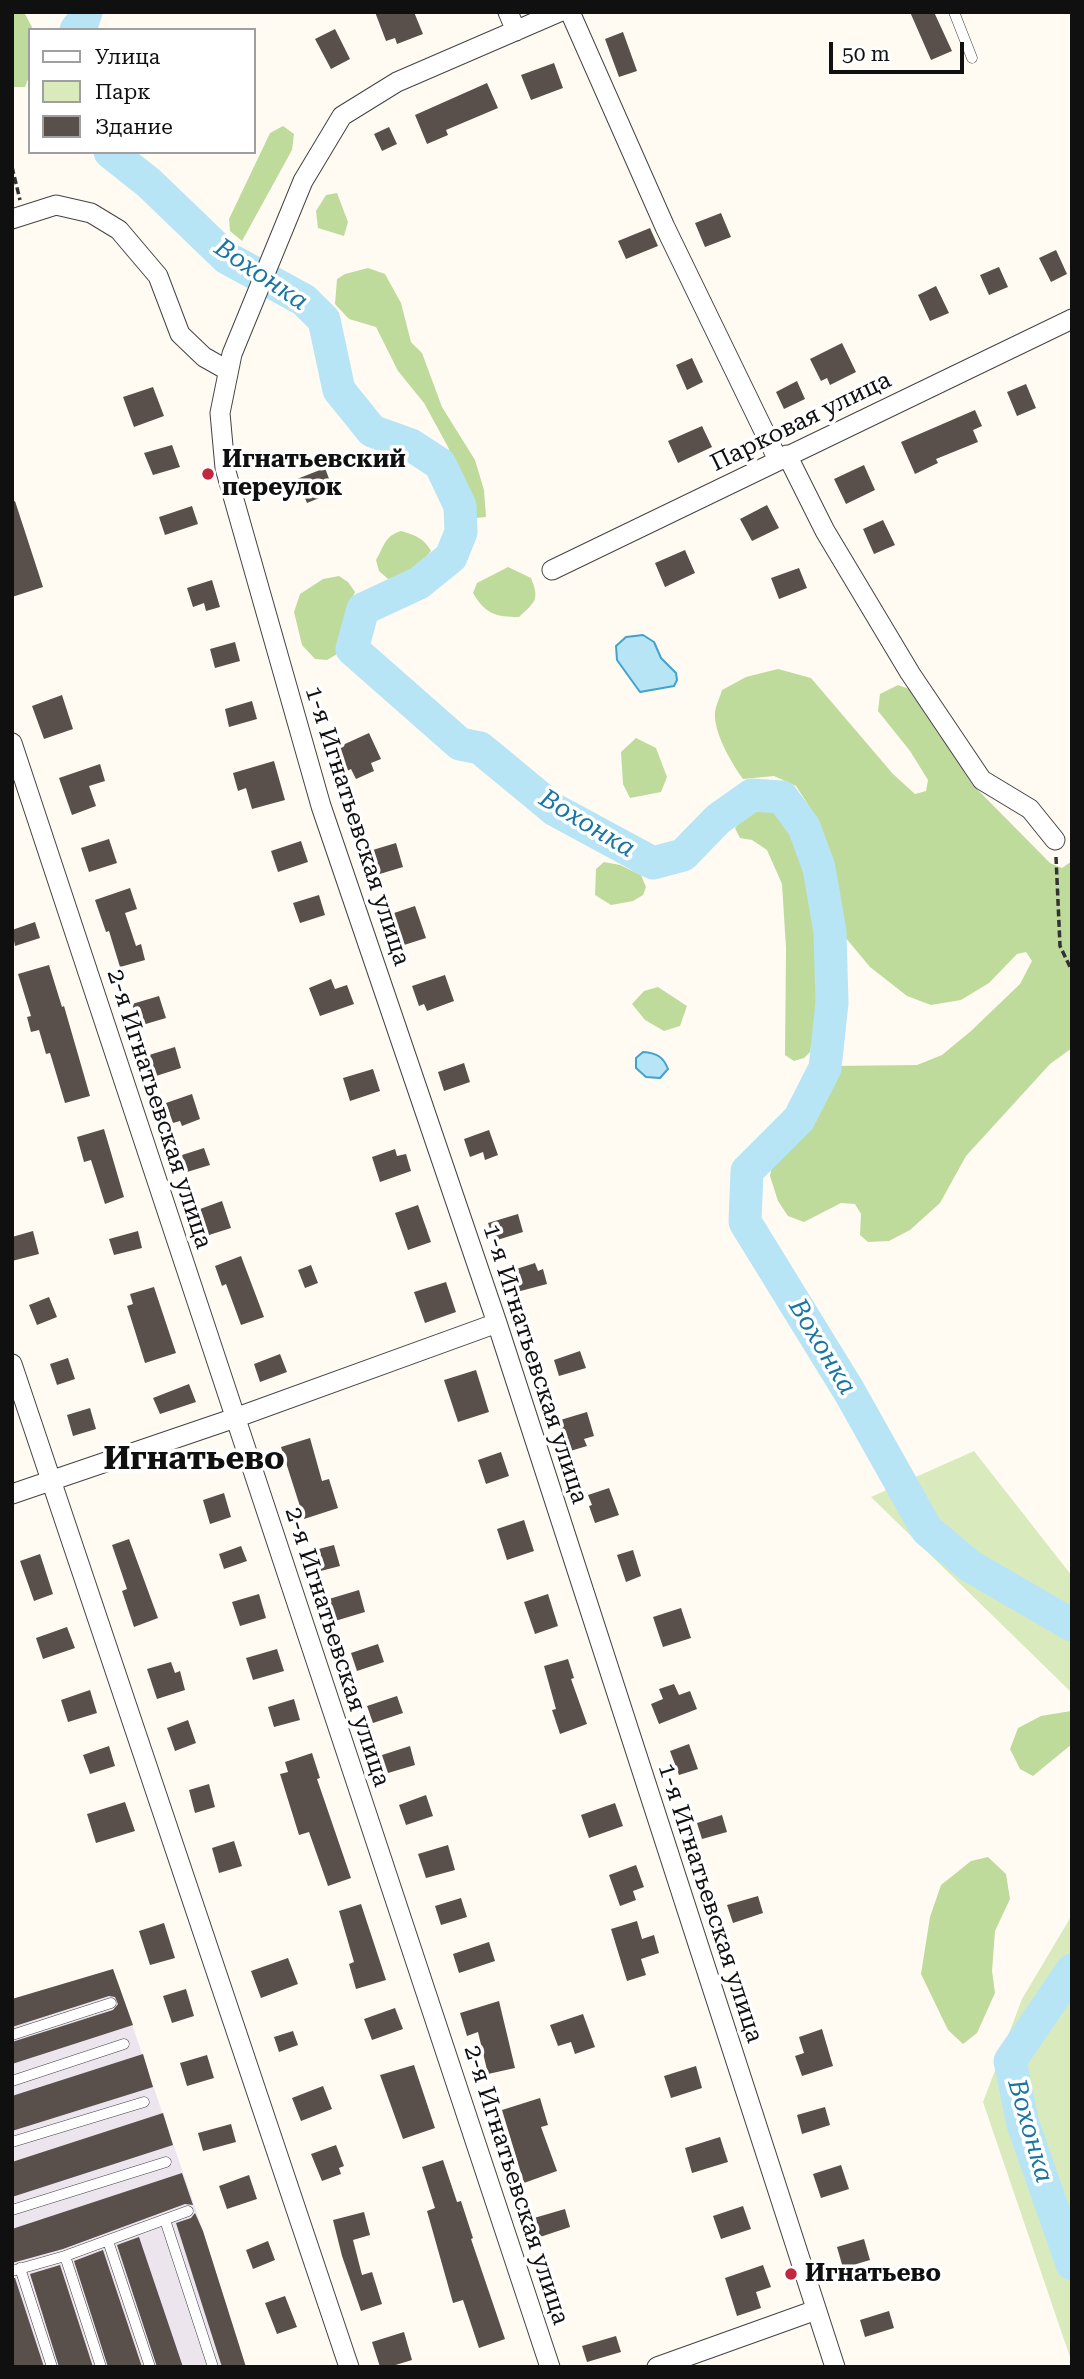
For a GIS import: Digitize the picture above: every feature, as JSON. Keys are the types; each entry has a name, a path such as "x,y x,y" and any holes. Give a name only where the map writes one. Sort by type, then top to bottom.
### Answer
{"street":[{"name":"1-я Игнатьевская улица","path":"559,12 512,21 397,82 342,116 303,181 229,362 220,413 225,468 326,820 497,1323 835,2367"},
{"path":"569,12 665,227 783,458 825,531 903,661 982,780 1030,808 1055,840"},
{"path":"18,217 56,205 91,213 119,230 158,276 180,334 204,356 229,362"},
{"name":"Парковая улица","path":"552,570 1072,320"},
{"name":"2-я Игнатьевская улица","path":"12,743 550,2367"},
{"path":"12,1494 234,1418 497,1323"},
{"path":"12,1364 349,2367"},
{"path":"657,2367 816,2310"}],"lane":[{"path":"954,12 972,58"},
{"path":"12,2035 111,2003"},
{"path":"12,2081 124,2044"},
{"path":"12,2143 144,2102"},
{"path":"12,2210 166,2162"},
{"path":"52,2367 16,2270 65,2256 188,2211"},
{"path":"165,2220 213,2367"},
{"path":"108,2241 150,2367"},
{"path":"65,2256 101,2367"}],"path":[{"path":"12,167 18,217"},
{"path":"1055,840 1060,946 1072,971"}],"shaded area":[{"path":"113,1969 199,2219 246,2367 12,2367 12,1999"}],"green space":[{"path":"12,12 25,14 32,28 28,28 28,79 25,87 12,87"},
{"path":"283,126 294,134 292,150 242,241 230,231 229,219 270,133"},
{"path":"337,193 348,222 344,236 318,228 316,211 326,195"},
{"path":"368,268 385,274 401,303 411,342 422,353 442,407 475,460 484,490 486,517 476,518 448,447 424,403 398,371 376,327 349,319 335,304 337,279"},
{"path":"401,531 419,538 431,551 412,569 388,579 379,571 376,560 385,542"},
{"path":"508,567 531,578 535,591 532,604 519,617 492,613 482,606 473,593 477,583"},
{"path":"339,576 348,582 355,592 347,609 342,641 337,654 327,660 315,659 302,645 294,612 300,594 323,579"},
{"path":"778,669 811,678 893,774 915,794 926,791 928,780 910,751 878,711 880,694 898,685 912,690 972,784 1050,863 1062,868 1072,861 1072,1048 1050,1064 966,1156 940,1203 910,1230 889,1241 868,1242 860,1235 861,1214 855,1204 841,1203 804,1222 788,1216 778,1201 770,1176 773,1159 821,1107 833,1066 917,1065 942,1055 1020,984 1032,961 1026,952 1017,954 989,983 961,1000 931,1005 907,996 870,967 845,937 816,817 796,786 774,776 743,779 717,729 715,712 722,690 746,677"},
{"path":"636,738 656,748 667,777 661,792 630,798 623,784 621,752"},
{"path":"752,807 772,810 790,828 805,864 819,938 816,1027 810,1052 804,1058 794,1061 785,1055 786,948 782,884 767,850 752,840 740,838 735,828"},
{"path":"604,862 620,865 641,875 646,887 643,895 633,901 611,905 595,895 596,869"},
{"path":"658,987 687,1006 680,1026 664,1031 645,1020 632,1004 644,991"},
{"path":"974,1451 1072,1576 1072,1693 871,1497"},
{"path":"1071,1711 1072,1744 1033,1776 1020,1769 1010,1749 1018,1728 1041,1716"},
{"path":"988,1857 1006,1874 1010,1899 995,1931 992,1971 995,1993 977,2033 963,2044 948,2030 921,1974 930,1917 941,1885 971,1861"},
{"path":"1072,1915 1072,2363 983,2102 1022,1999"}],"water":[{"path":"643,635 654,642 661,658 676,673 674,686 640,692 617,660 616,646 626,637"},
{"path":"643,1052 655,1054 664,1061 668,1069 660,1078 646,1077 636,1068 636,1058"}],"building":[{"path":"375,12 414,12 423,34 397,44 395,38 386,41"},
{"path":"910,12 934,12 952,51 931,60"},
{"path":"335,29 350,59 331,69 315,39"},
{"path":"623,32 637,71 619,77 605,39"},
{"path":"554,63 563,88 531,100 521,75"},
{"path":"487,83 498,108 446,130 448,135 427,144 415,115"},
{"path":"389,127 397,144 382,151 374,134"},
{"path":"721,213 731,237 705,247 695,223"},
{"path":"650,228 658,246 626,259 618,241"},
{"path":"1056,250 1067,274 1051,282 1039,258"},
{"path":"999,267 1008,287 989,295 980,275"},
{"path":"936,286 949,313 930,321 918,295"},
{"path":"842,343 856,372 830,385 827,378 821,381 810,359"},
{"path":"692,358 703,382 687,390 676,365"},
{"path":"797,381 805,399 784,409 776,392"},
{"path":"1026,384 1036,408 1017,416 1007,392"},
{"path":"153,387 164,416 134,427 123,397"},
{"path":"975,410 982,426 973,430 978,442 936,459 938,463 915,474 901,442"},
{"path":"702,426 712,447 678,463 668,441"},
{"path":"172,445 180,467 153,475 144,453"},
{"path":"864,465 875,490 846,504 834,479"},
{"path":"325,468 334,492 307,503 297,479"},
{"path":"15,501 43,587 12,597 12,502"},
{"path":"767,505 779,528 752,541 740,519"},
{"path":"192,506 198,524 165,535 159,517"},
{"path":"883,520 895,545 874,554 863,529"},
{"path":"685,550 695,573 665,587 655,563"},
{"path":"799,568 807,588 779,599 771,578"},
{"path":"212,580 220,607 206,611 204,603 193,607 187,588"},
{"path":"235,642 240,661 215,668 210,649"},
{"path":"62,695 73,729 44,739 32,706"},
{"path":"252,701 257,719 229,727 225,709"},
{"path":"369,733 381,759 371,763 374,771 356,779 351,769 345,772 334,749"},
{"path":"274,761 285,800 252,809 246,788 238,791 233,773"},
{"path":"100,764 105,781 89,786 96,806 72,815 59,778"},
{"path":"109,839 117,863 89,872 81,848"},
{"path":"301,841 308,862 278,872 271,851"},
{"path":"396,843 403,867 373,876 366,852"},
{"path":"130,888 137,909 125,913 136,946 141,944 145,960 120,967 109,931 106,932 95,900"},
{"path":"319,895 325,915 300,923 293,903"},
{"path":"415,906 426,938 401,946 391,914"},
{"path":"35,922 40,938 15,946 12,930"},
{"path":"49,965 90,1096 65,1103 50,1053 46,1054 39,1030 31,1032 27,1017 31,1016 18,974"},
{"path":"445,975 454,1001 427,1011 424,1004 419,1006 412,986"},
{"path":"331,979 335,989 347,985 354,1004 320,1016 309,988"},
{"path":"159,996 166,1018 139,1026 132,1004"},
{"path":"175,1047 181,1068 156,1076 149,1055"},
{"path":"464,1063 470,1082 444,1091 438,1072"},
{"path":"373,1069 380,1091 350,1101 343,1078"},
{"path":"192,1094 200,1119 182,1126 180,1121 173,1123 166,1103"},
{"path":"104,1129 124,1197 105,1204 91,1160 84,1162 77,1137"},
{"path":"489,1130 498,1155 485,1160 483,1152 470,1157 464,1139"},
{"path":"204,1148 210,1165 187,1172 182,1155"},
{"path":"395,1149 397,1156 406,1154 411,1171 380,1182 372,1157"},
{"path":"222,1201 231,1228 209,1235 200,1209"},
{"path":"418,1205 431,1242 408,1250 395,1213"},
{"path":"518,1214 523,1232 494,1241 488,1223"},
{"path":"33,1231 39,1254 12,1261 12,1237"},
{"path":"138,1231 142,1248 114,1255 109,1239"},
{"path":"241,1256 264,1317 241,1325 226,1284 222,1286 215,1266"},
{"path":"535,1263 538,1271 543,1269 547,1284 513,1293 507,1272"},
{"path":"311,1265 318,1283 305,1288 298,1270"},
{"path":"446,1282 456,1312 425,1323 414,1292"},
{"path":"154,1287 176,1353 145,1363 127,1306 133,1304 130,1294"},
{"path":"49,1297 57,1317 37,1325 29,1305"},
{"path":"580,1351 586,1368 559,1376 554,1360"},
{"path":"280,1354 287,1372 260,1382 254,1364"},
{"path":"68,1358 75,1379 57,1385 50,1364"},
{"path":"476,1370 489,1412 458,1422 444,1380"},
{"path":"189,1384 196,1402 160,1414 153,1398"},
{"path":"90,1408 96,1429 73,1436 67,1415"},
{"path":"587,1412 594,1436 584,1439 587,1446 567,1452 557,1421"},
{"path":"310,1438 322,1481 329,1479 338,1508 304,1519 281,1447"},
{"path":"501,1452 509,1476 486,1484 478,1460"},
{"path":"609,1488 619,1515 595,1523 588,1495"},
{"path":"224,1493 231,1517 210,1524 203,1500"},
{"path":"524,1520 534,1551 507,1560 497,1529"},
{"path":"129,1539 158,1618 134,1627 122,1591 127,1589 112,1545"},
{"path":"334,1545 340,1566 313,1573 307,1552"},
{"path":"241,1546 247,1561 224,1569 219,1554"},
{"path":"633,1550 641,1576 626,1582 617,1555"},
{"path":"40,1554 53,1594 34,1601 20,1561"},
{"path":"359,1590 365,1612 335,1621 329,1599"},
{"path":"259,1594 266,1618 240,1626 232,1602"},
{"path":"548,1594 558,1626 535,1634 524,1602"},
{"path":"681,1608 691,1638 663,1647 653,1617"},
{"path":"67,1627 75,1648 43,1659 36,1638"},
{"path":"378,1644 384,1662 357,1671 351,1653"},
{"path":"277,1649 284,1671 253,1680 246,1658"},
{"path":"568,1659 574,1678 571,1679 587,1724 560,1734 552,1710 556,1709 544,1666"},
{"path":"171,1662 175,1673 180,1671 185,1690 157,1699 147,1669"},
{"path":"674,1684 679,1695 690,1691 697,1709 659,1724 651,1704 663,1699 659,1689"},
{"path":"90,1690 97,1713 68,1722 61,1700"},
{"path":"397,1696 403,1713 373,1723 367,1706"},
{"path":"294,1699 300,1720 274,1727 268,1707"},
{"path":"188,1720 196,1743 175,1751 167,1728"},
{"path":"689,1744 698,1769 679,1775 670,1751"},
{"path":"109,1746 115,1766 90,1774 83,1755"},
{"path":"410,1746 415,1765 388,1773 382,1755"},
{"path":"312,1753 320,1778 317,1779 351,1878 328,1886 309,1832 299,1835 280,1774 288,1772 285,1762"},
{"path":"209,1784 215,1807 195,1813 189,1790"},
{"path":"426,1795 433,1816 406,1825 399,1805"},
{"path":"125,1802 135,1831 96,1843 87,1814"},
{"path":"615,1803 623,1826 589,1838 581,1815"},
{"path":"722,1815 727,1832 702,1839 697,1823"},
{"path":"234,1841 242,1866 219,1873 212,1848"},
{"path":"448,1845 455,1870 426,1878 418,1854"},
{"path":"636,1865 644,1887 633,1891 636,1900 620,1906 609,1875"},
{"path":"758,1896 763,1913 733,1923 727,1905"},
{"path":"461,1898 467,1917 441,1925 435,1906"},
{"path":"361,1904 386,1980 356,1989 349,1964 354,1962 339,1911"},
{"path":"637,1921 642,1939 654,1935 659,1953 641,1959 646,1975 627,1981 611,1929"},
{"path":"164,1923 175,1958 150,1965 139,1931"},
{"path":"489,1942 495,1961 459,1973 453,1954"},
{"path":"288,1958 298,1984 261,1998 251,1971"},
{"path":"113,1969 133,2025 12,2064 12,2042 113,2010 118,2004 115,1997 109,1996 12,2027 12,1999"},
{"path":"186,1989 194,2016 172,2023 163,1996"},
{"path":"499,2001 515,2068 488,2074 478,2032 467,2036 460,2013"},
{"path":"395,2008 403,2029 372,2040 364,2019"},
{"path":"583,2014 595,2047 575,2054 571,2042 558,2046 550,2025"},
{"path":"822,2029 833,2066 802,2076 795,2056 804,2053 799,2037"},
{"path":"293,2031 298,2045 279,2052 274,2037"},
{"path":"143,2054 153,2087 12,2131 12,2096"},
{"path":"207,2055 214,2078 187,2086 180,2063"},
{"path":"414,2065 435,2128 403,2139 380,2075"},
{"path":"696,2066 702,2088 671,2098 664,2076"},
{"path":"323,2086 332,2109 301,2121 292,2098"},
{"path":"540,2098 548,2125 541,2127 557,2171 524,2183 502,2110"},
{"path":"825,2107 830,2125 802,2134 797,2115"},
{"path":"163,2113 173,2145 12,2197 12,2162"},
{"path":"231,2124 236,2142 203,2151 198,2133"},
{"path":"720,2137 728,2162 692,2173 685,2148"},
{"path":"336,2145 344,2166 339,2168 341,2174 322,2181 311,2154"},
{"path":"443,2160 457,2202 461,2201 505,2339 479,2348 463,2300 453,2303 427,2211 435,2208 422,2167"},
{"path":"841,2165 849,2189 821,2198 813,2174"},
{"path":"182,2173 193,2205 185,2204 63,2249 12,2263 12,2229"},
{"path":"249,2175 257,2199 227,2209 219,2186"},
{"path":"743,2206 751,2229 721,2239 713,2216"},
{"path":"565,2209 570,2227 540,2237 534,2218"},
{"path":"364,2212 370,2235 353,2240 362,2275 372,2272 382,2304 361,2311 333,2220"},
{"path":"195,2213 246,2367 222,2367 176,2223 191,2218"},
{"path":"139,2237 183,2367 157,2367 117,2245"},
{"path":"864,2239 870,2260 843,2268 837,2247"},
{"path":"268,2241 275,2260 253,2269 246,2250"},
{"path":"103,2250 142,2367 108,2367 74,2261"},
{"path":"60,2265 93,2367 59,2367 30,2274"},
{"path":"763,2265 771,2287 756,2292 761,2308 737,2316 725,2278"},
{"path":"12,2278 15,2278 44,2367 12,2367"},
{"path":"285,2296 297,2327 277,2334 265,2303"},
{"path":"889,2311 894,2328 865,2337 860,2320"},
{"path":"404,2332 412,2360 380,2367 372,2342"},
{"path":"616,2336 621,2352 587,2362 582,2346"}],"waterway":[{"name":"Вохонка","path":"78,28 86,12"},
{"name":"Вохонка","path":"113,154 149,183 227,258 304,300 324,320 339,390 372,431 411,445 440,464 460,506 461,532 451,557 419,583 363,609 352,649 460,744 480,748 555,810 653,863 683,855 718,819 752,795 782,797 804,827 819,868 830,932 832,1003 825,1068 799,1119 747,1171 745,1222 849,1391 927,1530 970,1566 1072,1625"},
{"name":"Вохонка","path":"1072,1970 1010,2061 1023,2124 1072,2264"}],"place":[{"name":"Игнатьевский переулок","path":"208,474"},
{"name":"Игнатьево","path":"791,2274"}],"district":[{"name":"Игнатьево","path":"194,1460"}]}
